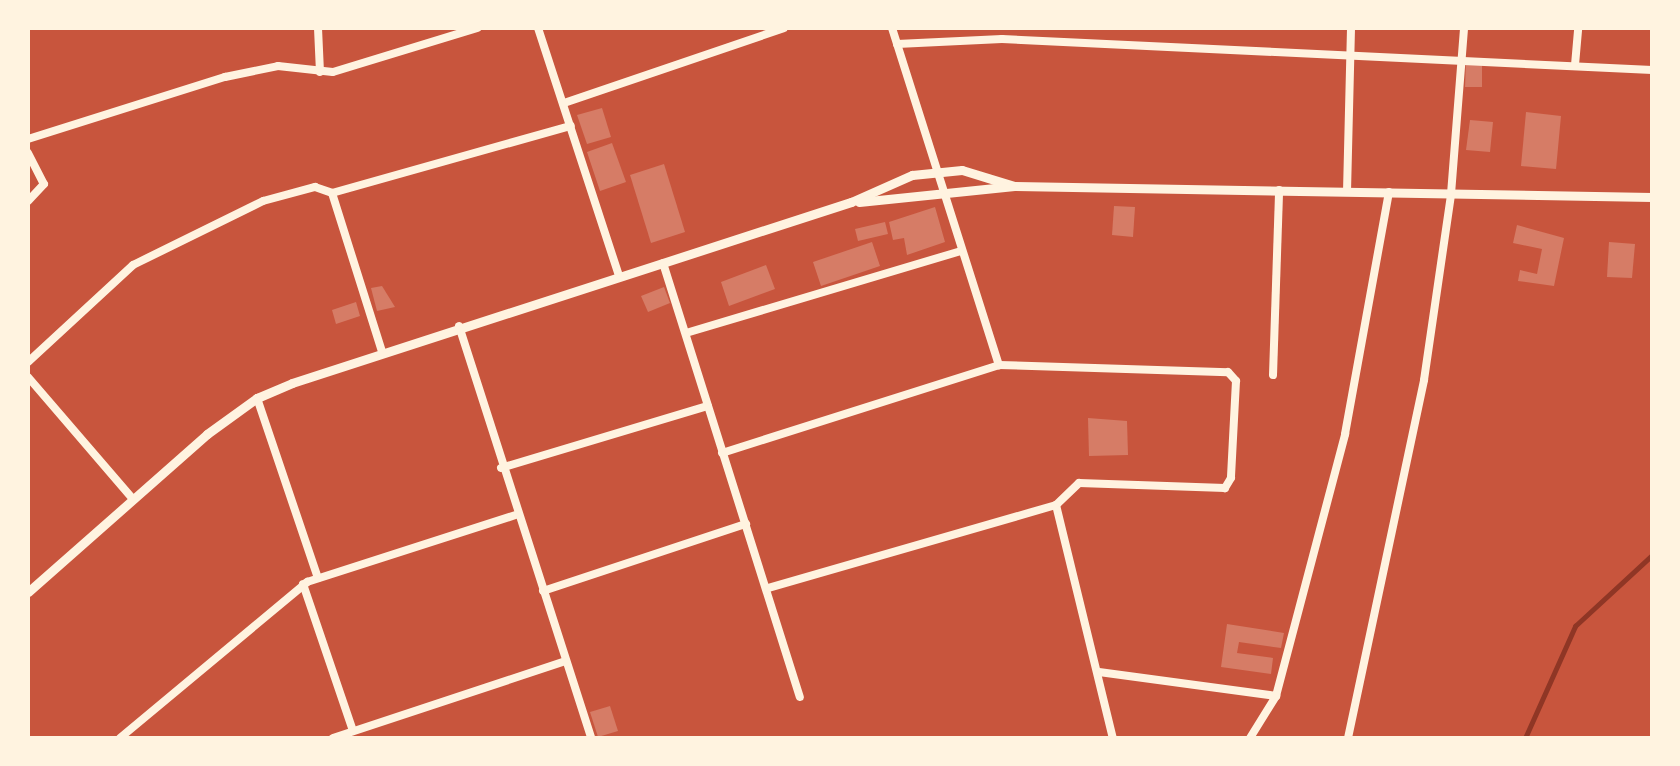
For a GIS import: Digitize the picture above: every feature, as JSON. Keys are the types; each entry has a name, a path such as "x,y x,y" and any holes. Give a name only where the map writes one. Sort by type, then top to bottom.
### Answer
{"street":[{"path":"318,28 320,72"},
{"path":"28,139 225,76 278,66 320,72 477,28"},
{"path":"538,28 619,276"},
{"path":"564,103 784,28"},
{"path":"892,28 999,365"},
{"path":"1347,192 1350,28"},
{"path":"1348,738 1424,380 1451,194 1464,28"},
{"path":"1575,65 1578,28"},
{"path":"896,44 1002,39 1349,52 1652,70"},
{"path":"28,362 146,258 263,201 315,187 332,193 571,126"},
{"path":"28,153 44,184 28,201"},
{"path":"28,592 132,498 257,398 459,326 851,202 936,170 1014,186"},
{"path":"851,202 1014,186 1652,197"},
{"path":"1273,375 1279,190"},
{"path":"1250,738 1276,696 1345,434 1389,192"},
{"path":"332,193 382,352"},
{"path":"686,333 961,251"},
{"path":"663,263 800,697"},
{"path":"459,326 516,515 591,738"},
{"path":"722,454 999,365 1228,372 1236,381 1230,485 1100,480 1067,490 1056,505 768,588"},
{"path":"28,377 132,498"},
{"path":"257,398 318,578"},
{"path":"501,468 708,406"},
{"path":"1056,505 1113,738"},
{"path":"120,738 303,584 516,515"},
{"path":"542,591 746,524"},
{"path":"303,584 354,731"},
{"path":"333,738 566,661"},
{"path":"1099,672 1276,696"}],"building":[{"path":"1466,62 1482,62 1482,87 1465,87"},
{"path":"602,108 611,137 587,144 577,115"},
{"path":"1526,112 1561,116 1556,169 1521,166"},
{"path":"1470,120 1493,122 1490,152 1466,150"},
{"path":"612,143 626,182 600,191 587,152"},
{"path":"664,164 685,232 651,243 630,175"},
{"path":"1114,206 1135,207 1133,237 1112,235"},
{"path":"935,207 945,242 907,255 904,238 893,240 889,222"},
{"path":"885,222 888,234 858,241 855,229"},
{"path":"1517,225 1564,238 1554,286 1518,281 1520,270 1537,274 1542,249 1513,243"},
{"path":"872,242 880,266 821,286 813,262"},
{"path":"1609,242 1635,244 1632,278 1607,277"},
{"path":"766,265 775,289 729,306 721,282"},
{"path":"382,286 395,307 377,311 371,288"},
{"path":"664,287 670,303 648,312 641,296"},
{"path":"356,302 360,316 336,324 332,310"},
{"path":"1088,418 1127,421 1128,455 1089,456"},
{"path":"1227,624 1284,633 1281,648 1239,642 1237,653 1273,658 1271,674 1221,667"},
{"path":"610,706 618,731 598,737 590,712"}],"waterway":[{"path":"1525,738 1575,626 1652,555"}]}
